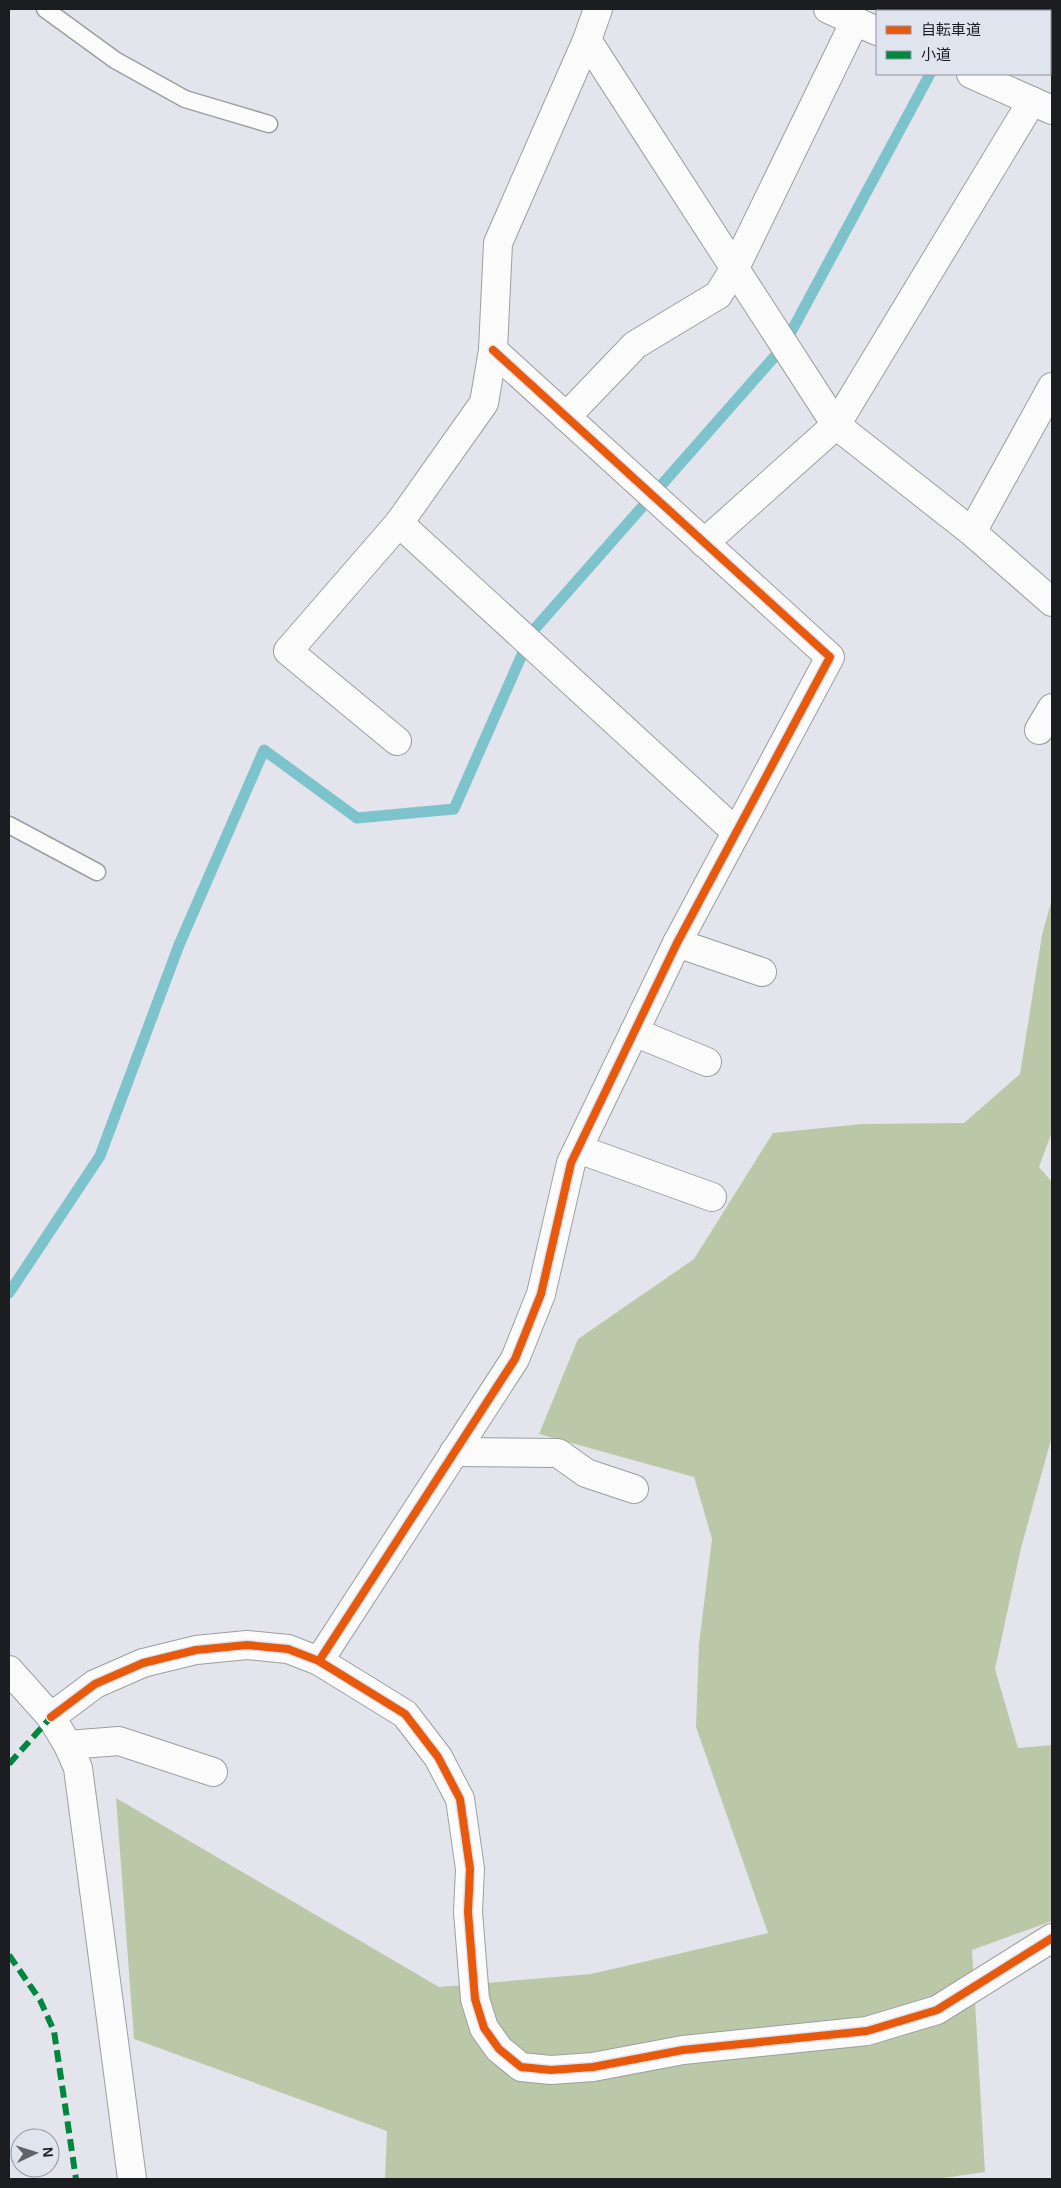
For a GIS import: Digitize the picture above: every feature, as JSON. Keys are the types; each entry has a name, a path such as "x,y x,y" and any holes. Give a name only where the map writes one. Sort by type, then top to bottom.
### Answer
{"street":[{"path":"397,741 288,651 399,523 484,403 493,350 498,243 587,40 598,9"},
{"path":"566,417 635,345 718,295 735,268 866,26 828,9"},
{"path":"587,40 836,425 972,532 1052,602"},
{"path":"704,543 836,425 1042,106 973,75"},
{"path":"319,1661 515,1359 541,1294 571,1163 677,943 830,657 493,350"},
{"path":"972,532 1052,387"},
{"path":"399,523 736,832"},
{"path":"677,943 762,972"},
{"path":"634,1032 707,1062"},
{"path":"578,1149 712,1197"},
{"path":"454,1452 558,1453 586,1473 634,1489"},
{"path":"51,1717 95,1684 143,1663 196,1650 247,1644 288,1649 319,1661 405,1714 438,1757 460,1799 470,1869 468,1912 475,1999 484,2028 499,2049 521,2067 551,2070 593,2067 683,2050 866,2032 937,2010 1052,1938"},
{"path":"9,1670 51,1717 68,1745 78,1768 132,2179"},
{"path":"68,1745 119,1741 213,1772"}],"lane":[{"path":"45,9 115,60 185,99 269,124"},
{"path":"9,825 97,872"}],"green space":[{"path":"1052,899 1052,1132 1039,1167 1052,1182 1052,1436 1021,1548 995,1669 1018,1748 1052,1745 1052,1921 972,1950 985,2172 937,2179 385,2179 387,2131 134,2039 116,1798 439,1987 591,1974 768,1933 696,1727 699,1644 712,1539 694,1477 539,1434 578,1339 694,1259 773,1133 862,1124 964,1123 1020,1074 1042,935"}],"waterway":[{"path":"9,1293 100,1156 179,945 264,750 357,818 454,809 532,632 783,347 929,75"}],"marked path":[{"path":"9,1764 51,1717"},
{"path":"9,1955 40,2000 54,2031 76,2179"}],"cycle path":[{"path":"319,1661 515,1359 541,1294 571,1163 677,943 830,657 493,350"},
{"path":"51,1717 95,1684 143,1663 196,1650 247,1645 288,1649 319,1661 405,1714 438,1757 460,1799 470,1869 468,1912 475,1999 484,2028 499,2049 521,2067 551,2070 593,2067 683,2050 867,2031 937,2010 1052,1938"}]}
